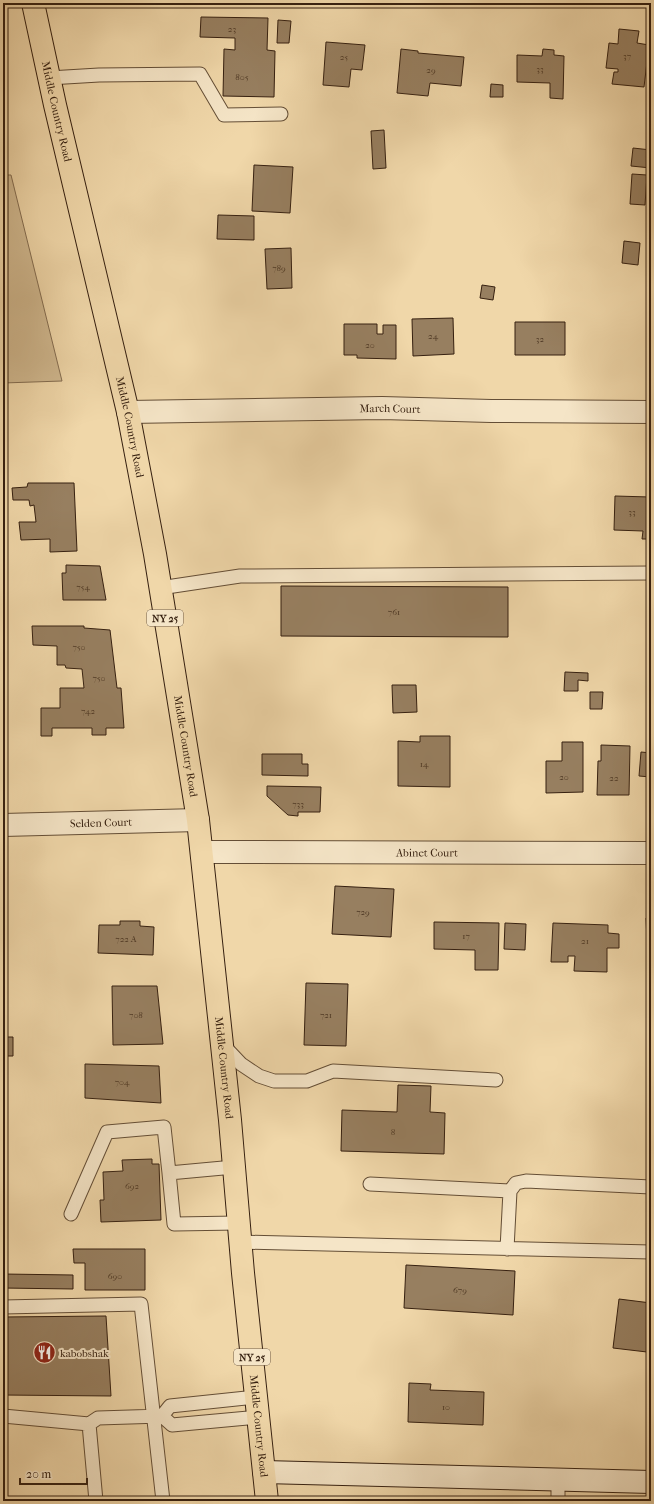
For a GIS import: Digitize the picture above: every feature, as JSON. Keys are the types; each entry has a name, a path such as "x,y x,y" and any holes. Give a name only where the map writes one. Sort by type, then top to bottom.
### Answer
{"main road":[{"name":"Middle Country Road","path":"33,3 49,78 128,412 160,588 203,852 223,1045 239,1232 267,1501"}],"street":[{"name":"March Court","path":"128,412 382,408 492,411 651,412"},
{"name":"Selden Court","path":"3,825 198,820"},
{"name":"Abinet Court","path":"203,852 651,853"},
{"path":"264,1472 651,1482"}],"lane":[{"path":"49,78 99,75 200,74 224,115 281,114"},
{"path":"160,588 240,576 651,572"},
{"path":"223,1045 241,1064 259,1076 274,1081 308,1081 333,1071 496,1080"},
{"path":"71,1214 107,1132 164,1127 174,1224 239,1232 507,1249 651,1252"},
{"path":"169,1173 234,1167"},
{"path":"507,1249 510,1191 516,1184 526,1181 651,1187"},
{"path":"370,1184 510,1191"},
{"path":"3,1306 141,1304 157,1417 163,1501"},
{"path":"157,1417 170,1406 257,1407"},
{"path":"3,1416 89,1424 98,1418 157,1417 172,1425 257,1407"},
{"path":"89,1424 96,1501"},
{"path":"558,1480 558,1501"}],"shaded area":[{"path":"3,175 11,175 62,381 3,383"}],"building":[{"path":"201,17 268,18 267,50 275,51 274,97 223,96 224,49 235,50 235,38 200,37"},
{"path":"278,20 291,21 289,43 277,43"},
{"path":"619,29 639,31 637,43 649,45 644,87 612,84 614,72 618,72 618,69 606,68 609,43 618,44"},
{"path":"326,42 365,45 362,70 351,69 349,87 323,85"},
{"path":"401,49 418,51 418,53 464,57 461,86 430,83 428,96 397,93"},
{"path":"543,49 554,50 554,55 564,56 563,99 550,98 550,83 517,82 517,55 542,56"},
{"path":"491,84 503,85 503,97 490,97"},
{"path":"384,130 386,168 373,169 371,131"},
{"path":"633,148 651,150 651,168 631,166"},
{"path":"254,165 293,167 290,213 252,211"},
{"path":"632,174 647,175 645,205 630,204"},
{"path":"218,215 254,216 254,240 217,239"},
{"path":"624,241 640,243 638,265 622,263"},
{"path":"291,248 292,288 267,289 265,249"},
{"path":"482,285 495,287 493,300 480,298"},
{"path":"453,318 454,354 413,356 412,319"},
{"path":"515,322 565,322 565,355 515,355"},
{"path":"344,324 377,324 377,334 383,334 383,325 396,325 396,359 357,358 357,355 344,355"},
{"path":"28,483 74,483 77,551 50,552 50,539 21,540 19,522 36,522 34,505 30,506 29,500 13,500 12,488 27,487"},
{"path":"615,496 650,497 651,539 642,539 643,531 614,530"},
{"path":"66,565 100,566 106,600 63,600 62,573 66,573"},
{"path":"281,586 508,587 508,637 281,636"},
{"path":"32,626 84,626 84,628 110,630 117,688 121,688 124,728 106,728 106,735 92,735 92,728 52,728 52,736 41,736 41,708 60,708 60,688 84,688 82,669 66,668 65,665 57,665 57,646 33,645"},
{"path":"565,672 588,673 588,681 578,680 578,691 564,691"},
{"path":"392,685 416,685 417,712 393,713"},
{"path":"590,692 603,692 602,709 590,709"},
{"path":"420,736 450,736 450,787 398,786 398,741 420,742"},
{"path":"562,742 583,742 583,792 546,793 546,761 562,761"},
{"path":"601,745 630,746 629,795 597,795 598,761 601,761"},
{"path":"641,752 651,753 651,777 639,776"},
{"path":"262,754 302,754 302,764 308,764 308,776 262,775"},
{"path":"267,786 321,787 320,812 298,812 298,816 288,815 267,796"},
{"path":"335,886 394,889 391,937 332,934"},
{"path":"651,917 651,941 647,941 646,918"},
{"path":"120,921 140,921 140,926 154,927 153,955 98,953 99,925 120,925"},
{"path":"434,922 499,923 498,970 475,970 475,950 434,949"},
{"path":"505,923 526,924 525,950 504,949"},
{"path":"553,923 608,925 608,933 619,934 619,948 607,948 607,972 574,971 575,956 568,956 568,962 551,962"},
{"path":"306,983 348,984 346,1046 304,1045"},
{"path":"112,986 157,986 163,1044 113,1045"},
{"path":"3,1037 13,1037 13,1056 3,1056"},
{"path":"85,1064 159,1066 161,1103 85,1098"},
{"path":"398,1085 431,1086 430,1112 445,1113 444,1154 341,1151 342,1110 397,1112"},
{"path":"152,1159 152,1164 159,1164 161,1220 101,1222 100,1200 104,1200 103,1172 123,1171 122,1160"},
{"path":"73,1249 145,1249 145,1290 85,1290 85,1263 74,1263"},
{"path":"406,1265 515,1271 513,1315 404,1308"},
{"path":"3,1274 73,1275 73,1289 3,1288"},
{"path":"619,1299 651,1303 651,1347 648,1346 647,1352 613,1348"},
{"path":"106,1316 111,1396 3,1395 3,1317"},
{"path":"409,1383 431,1384 430,1390 484,1392 483,1425 408,1422"}],"place":[{"name":"kabobshak","path":"44,1353"}]}
